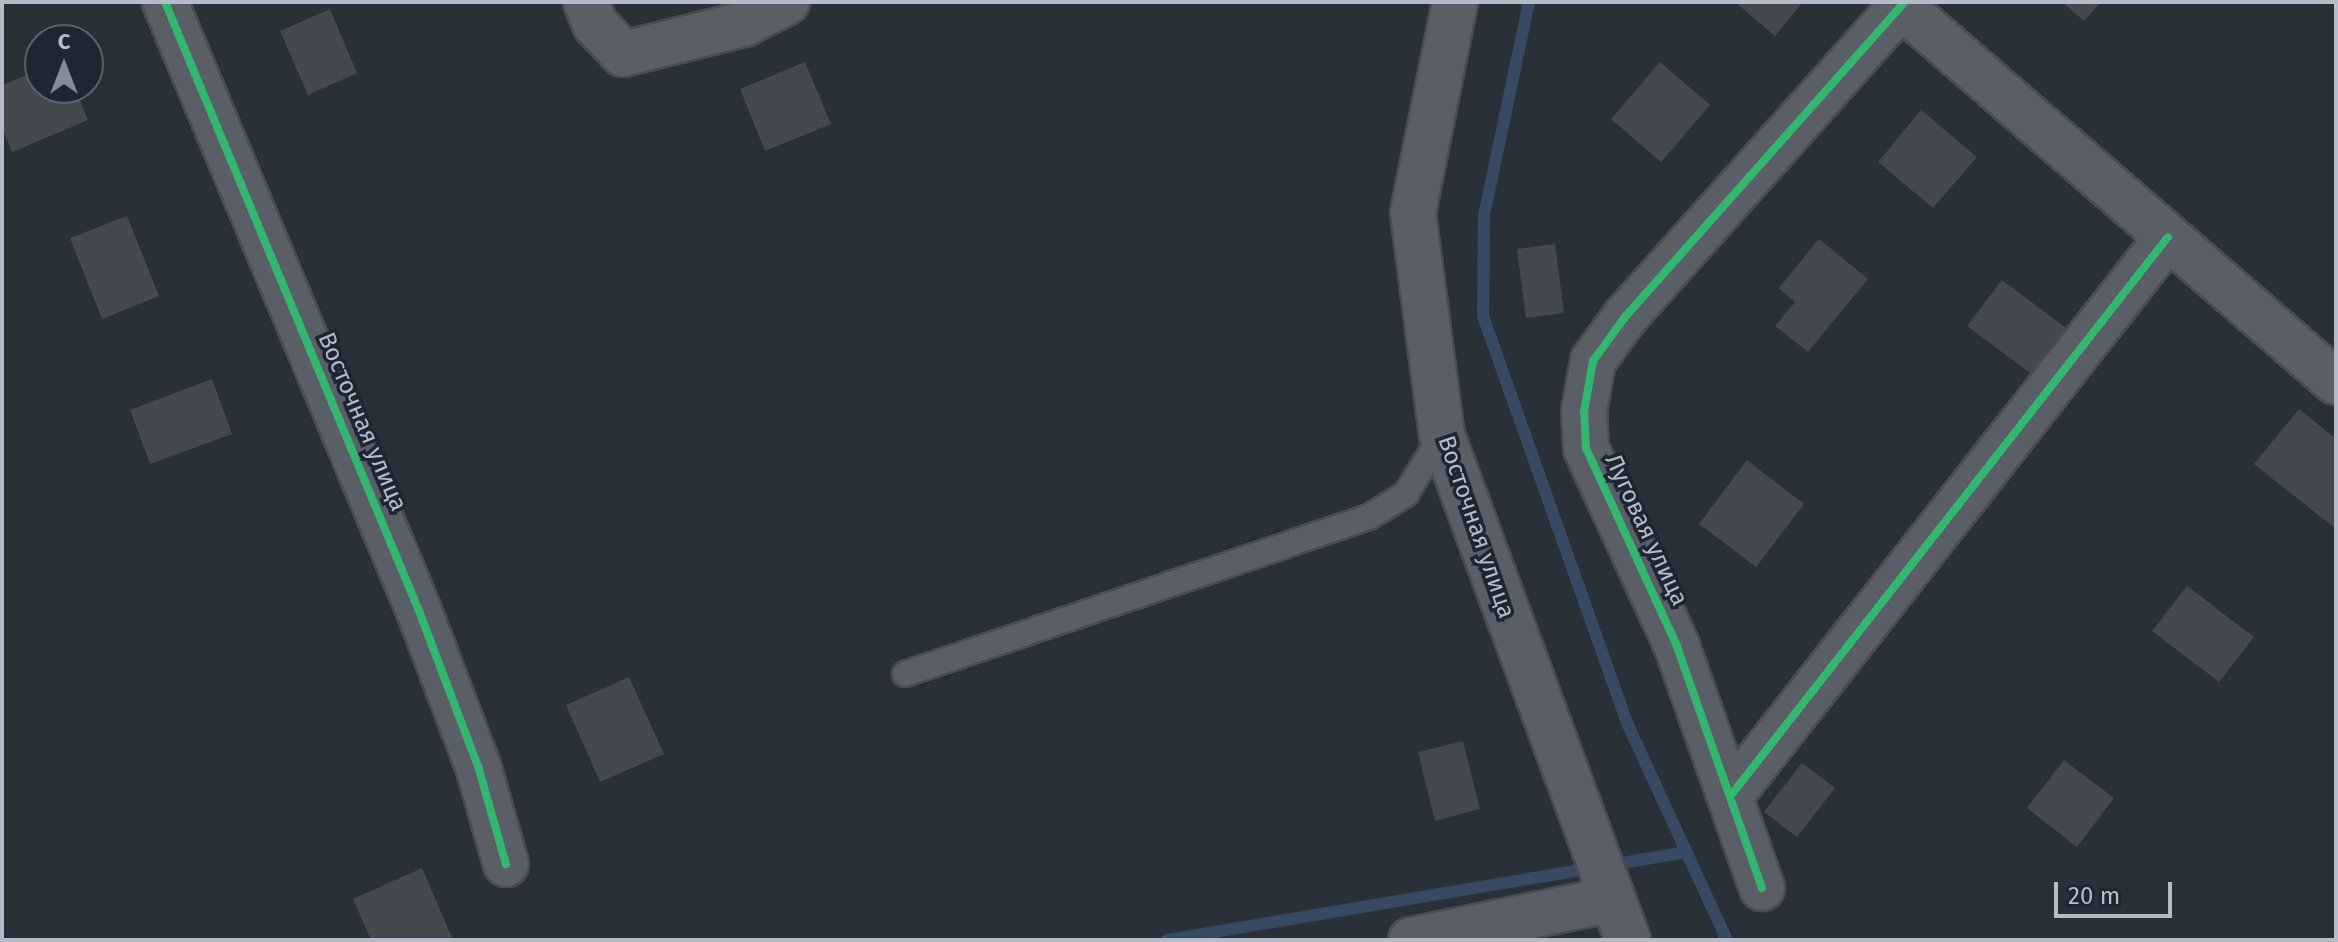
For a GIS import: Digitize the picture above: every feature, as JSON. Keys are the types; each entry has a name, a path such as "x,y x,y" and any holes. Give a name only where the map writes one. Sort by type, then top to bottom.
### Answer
{"street":[{"name":"Восточная улица","path":"165,2 419,611 478,766 506,864"},
{"path":"586,2 595,24 623,54 744,24 787,2"},
{"name":"Восточная улица","path":"1455,2 1413,213 1442,435 1602,878 1628,940"},
{"path":"1903,4 2336,382"},
{"name":"Луговая улица","path":"1762,888 1732,794 1677,646 1586,448 1584,412 1593,361 1625,317 1903,4"},
{"path":"1732,794 2168,237"},
{"path":"1411,940 1602,878"}],"lane":[{"path":"905,674 1369,517 1406,494 1442,435"}],"building":[{"path":"1735,2 1803,2 1775,36"},
{"path":"2062,2 2101,2 2084,21"},
{"path":"330,9 357,73 308,95 280,31"},
{"path":"805,62 831,124 765,151 740,89"},
{"path":"1660,62 1710,105 1661,162 1611,119"},
{"path":"24,76 24,104 82,104 88,120 12,152 2,127 2,85"},
{"path":"1921,110 1977,157 1933,208 1878,162"},
{"path":"127,216 159,296 102,319 70,238"},
{"path":"1819,239 1868,279 1808,352 1775,326 1795,302 1779,288"},
{"path":"1555,244 1564,313 1526,318 1517,249"},
{"path":"2002,280 2069,330 2034,376 1967,326"},
{"path":"212,379 232,434 150,464 130,410"},
{"path":"2299,409 2336,439 2336,529 2254,464"},
{"path":"1747,460 1804,504 1756,567 1699,524"},
{"path":"2187,586 2254,637 2219,682 2152,631"},
{"path":"629,677 664,754 600,782 566,705"},
{"path":"1463,741 1480,809 1435,821 1418,752"},
{"path":"2064,760 2114,798 2077,847 2027,808"},
{"path":"1802,763 1835,788 1797,837 1764,812"},
{"path":"422,868 453,940 371,940 353,899"}],"waterway":[{"path":"1529,2 1484,215 1483,316 1628,725 1727,940"},
{"path":"1167,940 1687,852"}],"cycle path":[{"path":"165,2 419,611 478,766 506,864"},
{"path":"1762,888 1677,646 1586,448 1584,412 1593,361 1625,317 1905,2"},
{"path":"1732,794 2168,237"}]}
